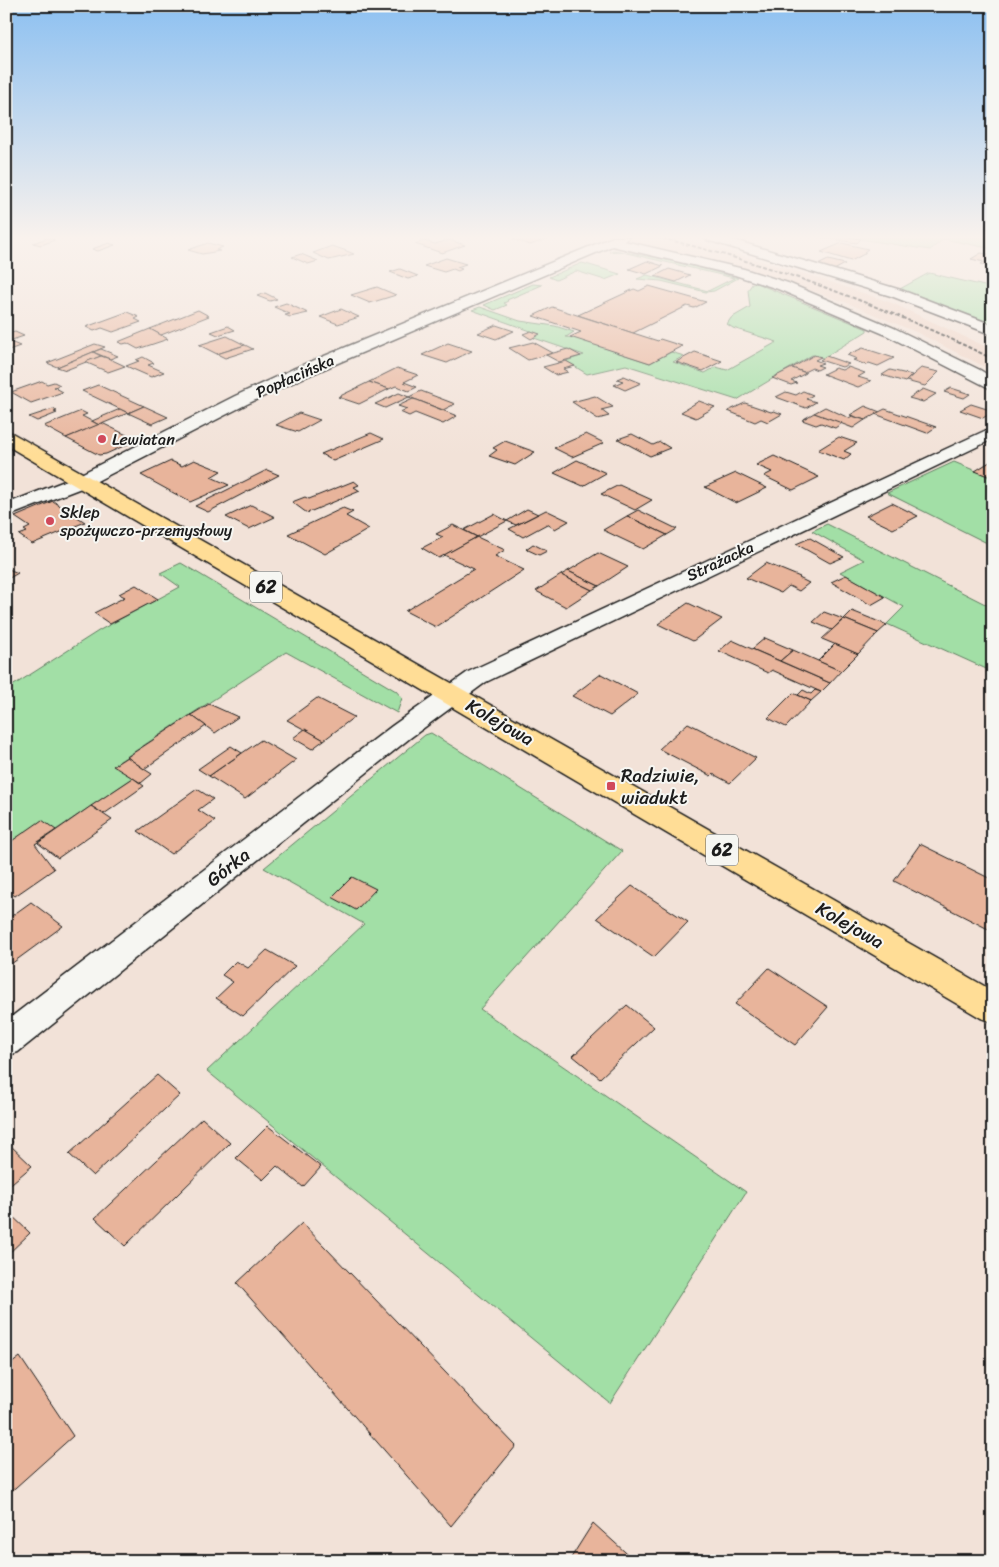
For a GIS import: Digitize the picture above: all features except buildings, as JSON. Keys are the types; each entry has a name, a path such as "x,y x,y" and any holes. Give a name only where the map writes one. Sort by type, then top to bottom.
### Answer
{"main road":[{"name":"Kolejowa","path":"6,437 993,1008"}],"street":[{"name":"Popłacińska","path":"6,511 82,481 285,379 448,310"},
{"path":"840,310 889,331 993,385"},
{"path":"941,310 993,330"},
{"name":"Strażacka","path":"450,694 494,668 993,432"},
{"name":"Górka","path":"6,1041 450,694"}],"shaded area":[{"path":"864,310 907,310 993,350 993,371 918,333"}],"green space":[{"path":"472,310 489,310 520,321 555,326 574,332 566,337 575,338 650,363 671,352 684,356 673,362 705,373 716,367 727,370 777,342 733,328 727,324 731,318 745,310 821,310 867,329 867,331 823,358 812,355 737,400 626,365 587,374 566,361 584,355 534,338 539,334"},
{"path":"950,310 993,310 993,327"},
{"path":"954,462 993,478 993,546 887,493"},
{"path":"827,524 993,608 993,672 887,624 904,607 840,572 864,560 812,531"},
{"path":"181,563 396,691 402,698 397,713 286,652 114,765 133,778 35,844 6,869 6,690 100,630 180,587 160,573"},
{"path":"431,733 622,851 480,1009 746,1192 610,1403 207,1071 364,924 264,868 425,735"}],"railway":[{"path":"884,310 993,359"}],"place":[{"name":"Lewiatan","path":"102,439"},
{"name":"Sklep spożywczo-przemysłowy","path":"50,521"},
{"name":"Radziwie, wiadukt","path":"611,786"}]}
